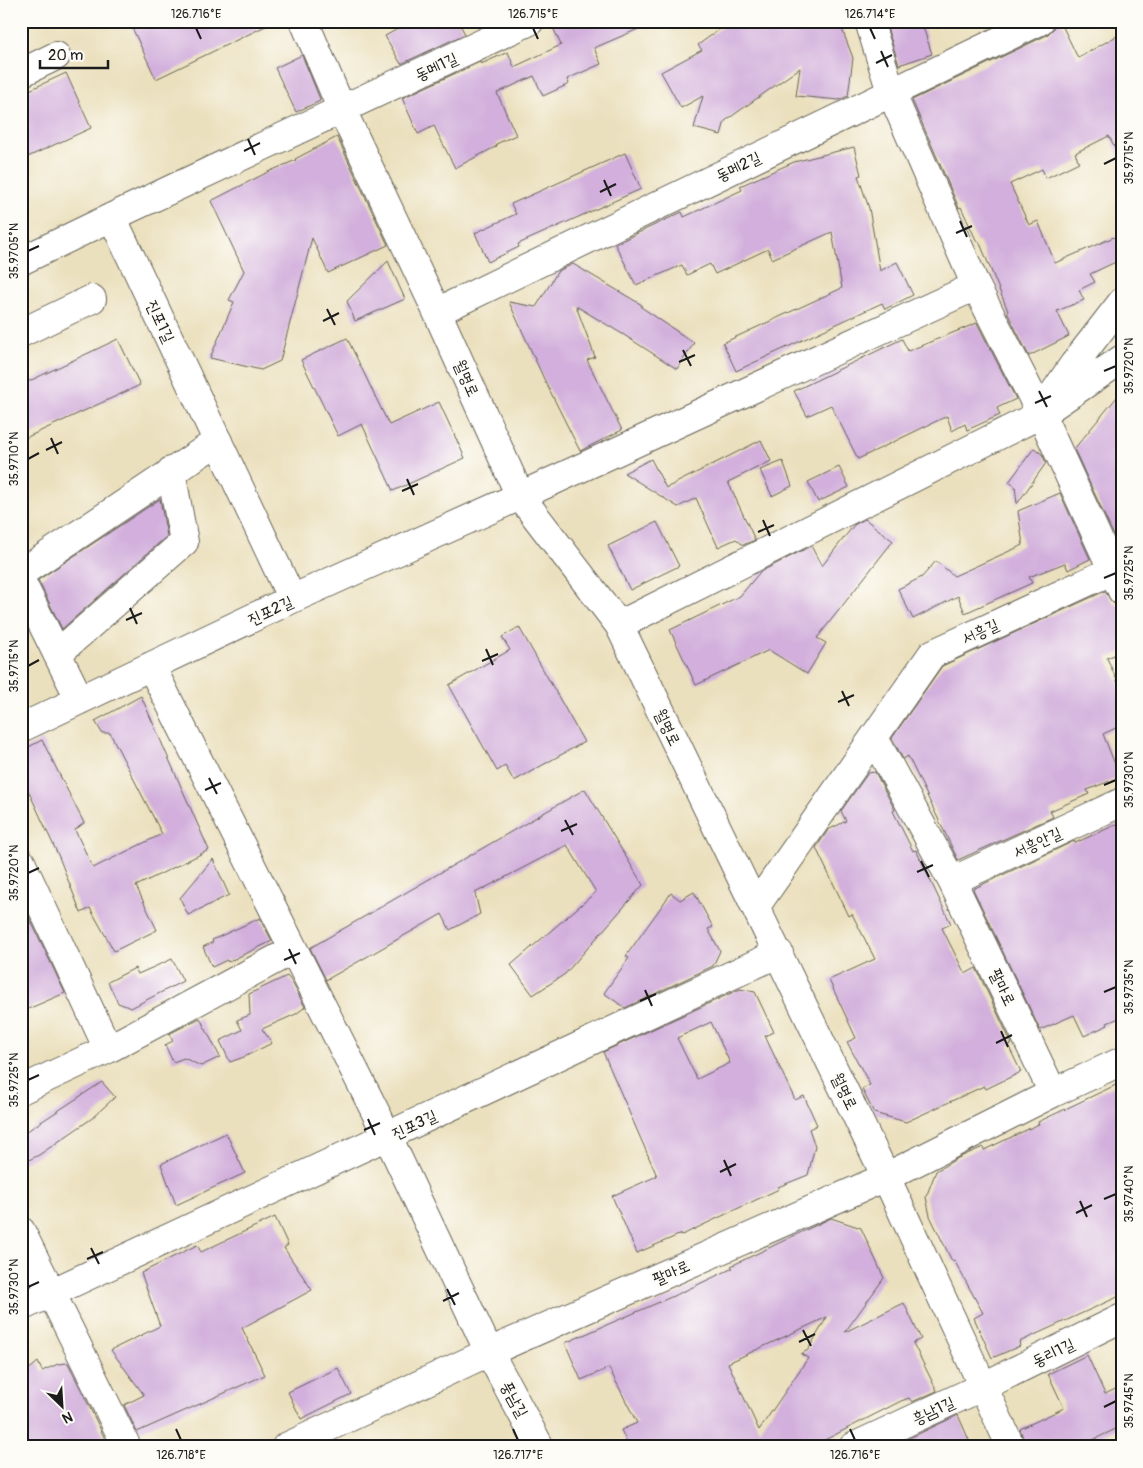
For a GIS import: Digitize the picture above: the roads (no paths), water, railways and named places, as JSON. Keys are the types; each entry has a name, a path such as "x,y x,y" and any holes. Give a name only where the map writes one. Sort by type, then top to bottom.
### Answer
{"street":[{"name":"월명로","path":"304,21 342,110 437,312 520,496 618,625 779,953 886,1177 1011,1447"},
{"name":"동메1길","path":"342,110 530,21"},
{"path":"869,21 891,92 976,286 1118,576"},
{"name":"동메2길","path":"437,312 1040,21"},
{"path":"21,73 56,56"},
{"path":"21,261 342,110"},
{"name":"진포1길","path":"112,217 292,599"},
{"name":"진포2길","path":"21,728 292,599 976,286"},
{"path":"21,333 92,299"},
{"path":"1040,414 1074,364 1122,302"},
{"path":"618,625 1040,414 1122,359"},
{"path":"21,573 218,441"},
{"path":"57,654 184,542 171,472"},
{"name":"서흥길","path":"756,906 932,654 1118,576"},
{"path":"21,581 80,700"},
{"name":"풍남길","path":"151,666 388,1137 489,1352 540,1447"},
{"path":"874,738 952,881"},
{"name":"서흥안길","path":"952,881 1122,802"},
{"path":"21,862 108,1049"},
{"name":"팔마로","path":"952,881 1053,1093"},
{"path":"21,1090 108,1049 293,950"},
{"name":"진포3길","path":"21,1307 779,953"},
{"name":"팔마로","path":"286,1447 489,1352 886,1177 1122,1060"},
{"path":"21,1231 127,1447"},
{"name":"동리1길","path":"984,1386 1122,1318"},
{"name":"흥남1길","path":"854,1447 984,1386"}]}
